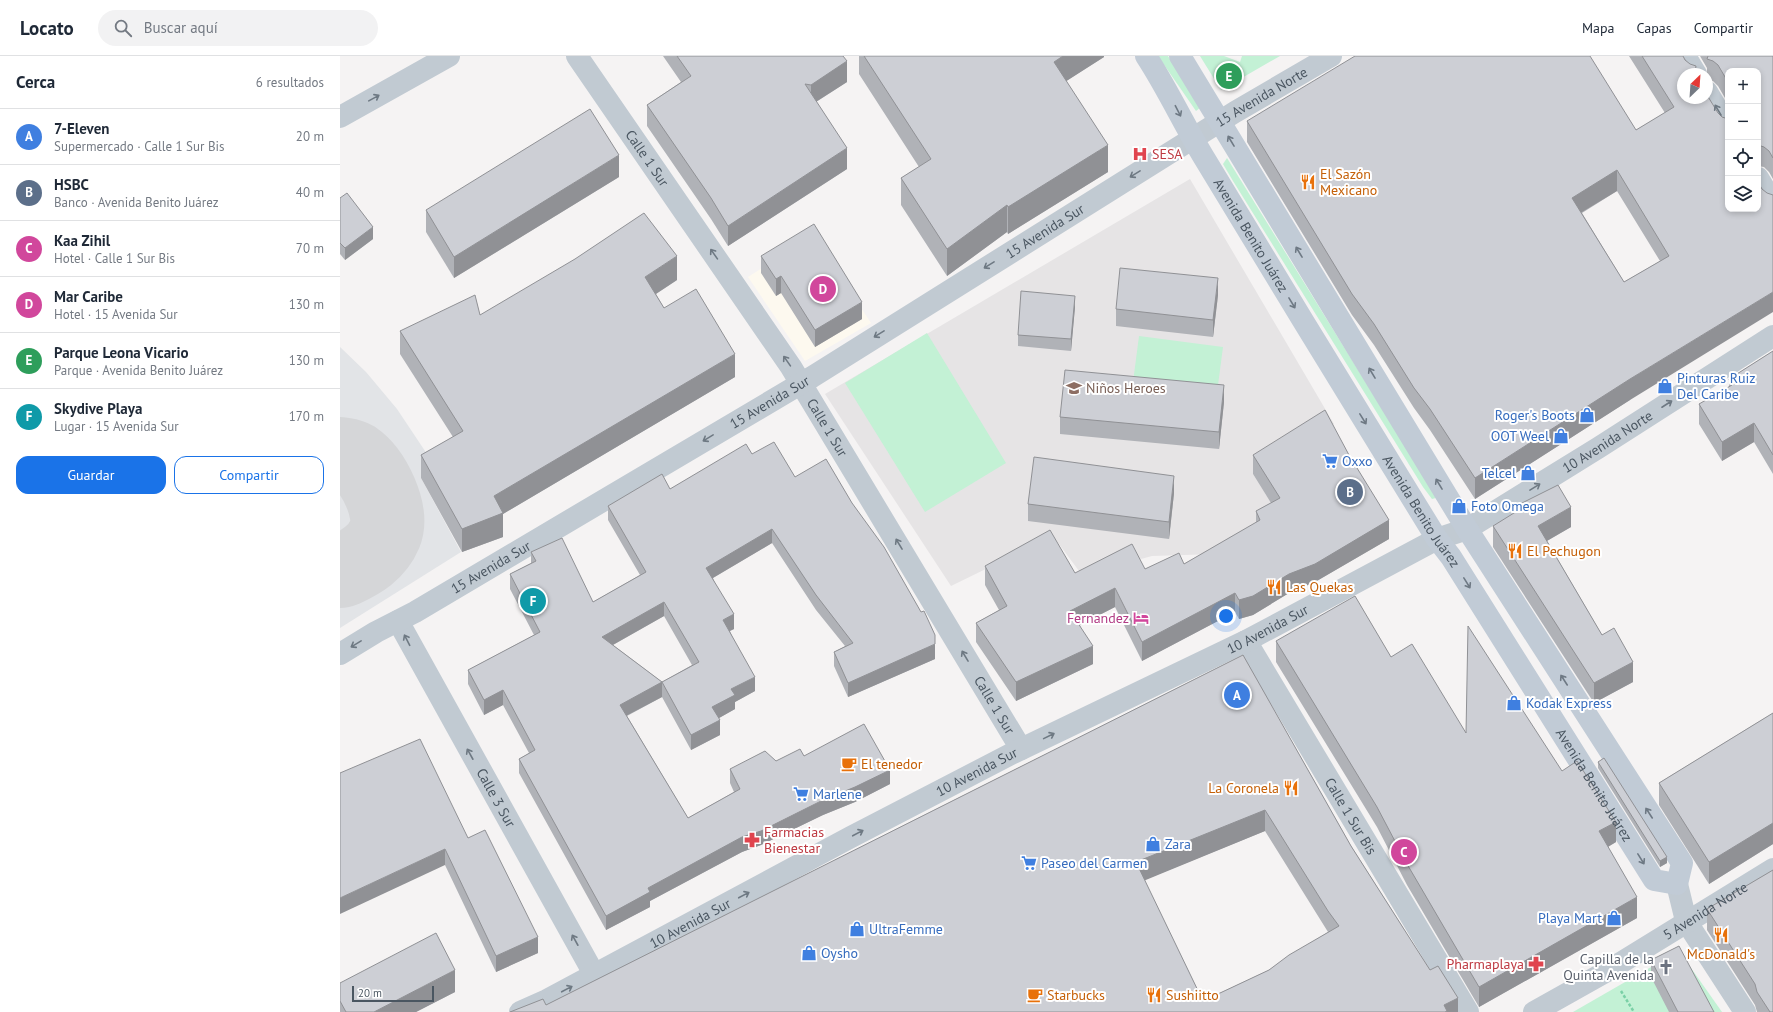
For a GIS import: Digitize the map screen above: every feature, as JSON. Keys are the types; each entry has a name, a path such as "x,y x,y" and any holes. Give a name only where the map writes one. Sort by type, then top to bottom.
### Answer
{"street":[{"path":"340,117 449,56"},
{"name":"Calle 1 Sur","path":"577,56 792,367 1021,749"},
{"name":"Avenida Benito Juárez","path":"1146,56 1164,84 1192,138 1438,539 1654,880 1677,884"},
{"name":"Avenida Benito Juárez","path":"1180,56 1467,529 1682,863 1677,884 1686,921 1745,1012"},
{"name":"15 Avenida Norte","path":"1192,138 1331,56"},
{"path":"1685,56 1692,68"},
{"path":"1713,102 1725,122"},
{"name":"15 Avenida Sur","path":"340,654 422,608 801,383 1192,138"},
{"path":"1761,183 1773,203"},
{"name":"10 Avenida Norte","path":"1438,539 1467,529 1598,448 1773,336"},
{"name":"10 Avenida Sur","path":"520,1012 550,1006 594,974 851,837 1021,749 1246,641 1438,539"},
{"name":"Calle 3 Sur","path":"398,621 594,974"},
{"name":"Calle 1 Sur Bis","path":"1246,641 1468,1012"},
{"name":"5 Avenida Norte","path":"1534,1012 1609,970 1686,921 1773,869"}],"shaded area":[{"name":"Niños Heroes","path":"1190,179 1334,424 1253,474 1280,517 1216,554 1152,556 1082,575 1053,536 951,586 825,394"},
{"path":"813,235 871,323 805,361 748,277"},
{"path":"340,347 366,372 397,409 437,469 421,478 461,552 340,628"}],"green space":[{"path":"1158,56 1168,56 1201,107 1196,111"},
{"path":"1200,56 1224,56 1240,62 1242,56 1280,56 1221,90"},
{"path":"1227,158 1436,498 1432,499 1423,487 1233,181 1223,164"},
{"path":"927,333 1006,463 925,512 845,383"},
{"path":"1139,336 1223,347 1217,393 1133,382"},
{"path":"1679,951 1722,1012 1573,1012"}],"building":[{"path":"677,56 843,56 847,61 811,85 805,84 847,148 728,226 711,198 647,105 691,76"},
{"path":"864,56 1063,56 1054,62 1108,145 1008,207 1007,205 947,249 901,178 931,159"},
{"path":"1355,56 1590,56 1636,130 1674,107 1642,56 1683,56 1690,64 1696,66 1696,68 1677,68 1677,104 1712,104 1718,113 1725,118 1725,212 1761,212 1761,187 1767,193 1773,195 1773,292 1630,379 1475,478 1430,409 1414,388 1374,324 1352,294 1247,121","holes":["1617,170 1669,256 1624,282 1572,198"]},
{"path":"1708,56 1773,56 1773,158 1769,151 1761,146 1761,68 1725,68 1725,77 1718,65 1707,59"},
{"path":"590,109 619,155 454,257 426,210"},
{"path":"347,193 373,227 345,248 340,243 340,198"},
{"path":"644,213 677,256 645,277 664,308 696,289 735,354 494,496 503,513 462,529 421,455 463,431 400,331 475,295 480,315 575,259"},
{"path":"814,224 862,302 815,330 781,276 776,279 761,256"},
{"path":"1120,268 1218,278 1213,320 1116,309"},
{"path":"1021,291 1075,296 1071,339 1018,335"},
{"path":"1773,351 1773,455 1754,423 1722,442 1699,404 1732,385 1729,379"},
{"path":"1065,370 1224,385 1219,432 1060,417"},
{"path":"1325,410 1349,455 1389,520 1315,564 1289,574 1253,596 1239,600 1235,593 1142,642 1115,588 1070,611 1093,646 1016,682 976,623 1007,606 985,566 1050,530 1075,573 1132,544 1145,569 1179,553 1184,564 1260,520 1256,511 1280,498 1253,455"},
{"path":"774,442 795,477 826,459 852,503 884,547 921,612 924,611 935,635 935,644 848,683 834,652 853,643 816,595 772,529 706,568 734,614 723,620 755,677 731,689 735,695 712,707 720,720 691,735 662,682 620,705 688,818 740,789 730,769 765,751 776,761 800,749 804,756 864,724 890,770 855,787 823,800 761,831 742,837 648,888 650,892 606,916 519,759 535,750 503,690 484,700 468,670 540,632 510,574 536,561 531,552 562,538 593,602 646,572 608,506 662,474 670,489 746,444 752,454","holes":["664,602 699,662 662,682 602,637"]},
{"path":"1034,457 1174,476 1169,522 1028,504"},
{"path":"1558,485 1571,507 1538,526 1602,635 1614,628 1633,662 1594,683 1493,526 1522,508 1520,504"},
{"path":"1355,596 1391,657 1412,644 1466,733 1468,626 1562,771 1577,761 1616,822 1599,831 1637,897 1479,987 1407,864 1377,807 1276,641"},
{"name":"Paseo del Carmen","path":"1243,655 1351,846 1430,970 1438,966 1458,998 1444,1005 1447,1011 1445,1012 510,1012 543,999 546,1005","holes":["1265,810 1328,911 1339,926 1289,955 1269,970 1203,1001 1136,862"]},
{"path":"1773,713 1773,823 1709,862 1659,783"},
{"path":"420,739 468,838 485,830 538,937 496,956 445,849 340,898 340,773"},
{"path":"1604,758 1667,857 1660,861 1598,762"},
{"path":"1773,870 1773,1012 1770,1012 1757,992 1755,984 1707,909"},
{"path":"436,933 455,970 374,1012 346,1012 340,1001 340,983"},
{"path":"1679,946 1714,1012 1678,1012 1651,960"}],"taxiway":[{"path":"340,454 355,458 369,472 380,493 387,515 385,534 378,547 356,564 340,571"}],"place":[{"name":"Parque Leona Vicario","path":"1229,76"},
{"name":"SESA","path":"1140,154"},
{"name":"El Sazón Mexicano","path":"1308,182"},
{"name":"Mar Caribe","path":"823,289"},
{"name":"Pinturas Ruiz Del Caribe","path":"1665,386"},
{"name":"Niños Heroes","path":"1074,388"},
{"name":"Roger's Boots","path":"1587,415"},
{"name":"OOT Weel","path":"1561,436"},
{"name":"Oxxo","path":"1330,461"},
{"name":"Telcel","path":"1528,473"},
{"name":"HSBC","path":"1350,492"},
{"name":"Foto Omega","path":"1459,506"},
{"name":"El Pechugon","path":"1515,551"},
{"name":"Las Quekas","path":"1274,587"},
{"name":"Skydive Playa","path":"533,601"},
{"name":"Fernandez","path":"1141,618"},
{"name":"7-Eleven","path":"1237,695"},
{"name":"Kodak Express","path":"1514,703"},
{"name":"El tenedor","path":"849,764"},
{"name":"La Coronela","path":"1291,788"},
{"name":"Marlene","path":"801,794"},
{"name":"Farmacias Bienestar","path":"752,840"},
{"name":"Zara","path":"1153,844"},
{"name":"Kaa Zihil","path":"1404,852"},
{"name":"Paseo del Carmen","path":"1029,863"},
{"name":"Playa Mart","path":"1614,918"},
{"name":"UltraFemme","path":"857,929"},
{"name":"McDonald's","path":"1721,935"},
{"name":"Oysho","path":"809,953"},
{"name":"Pharmaplaya","path":"1536,964"},
{"name":"Capilla de la Quinta Avenida","path":"1666,967"},
{"name":"Starbucks","path":"1035,995"},
{"name":"Sushiitto","path":"1154,995"}]}
